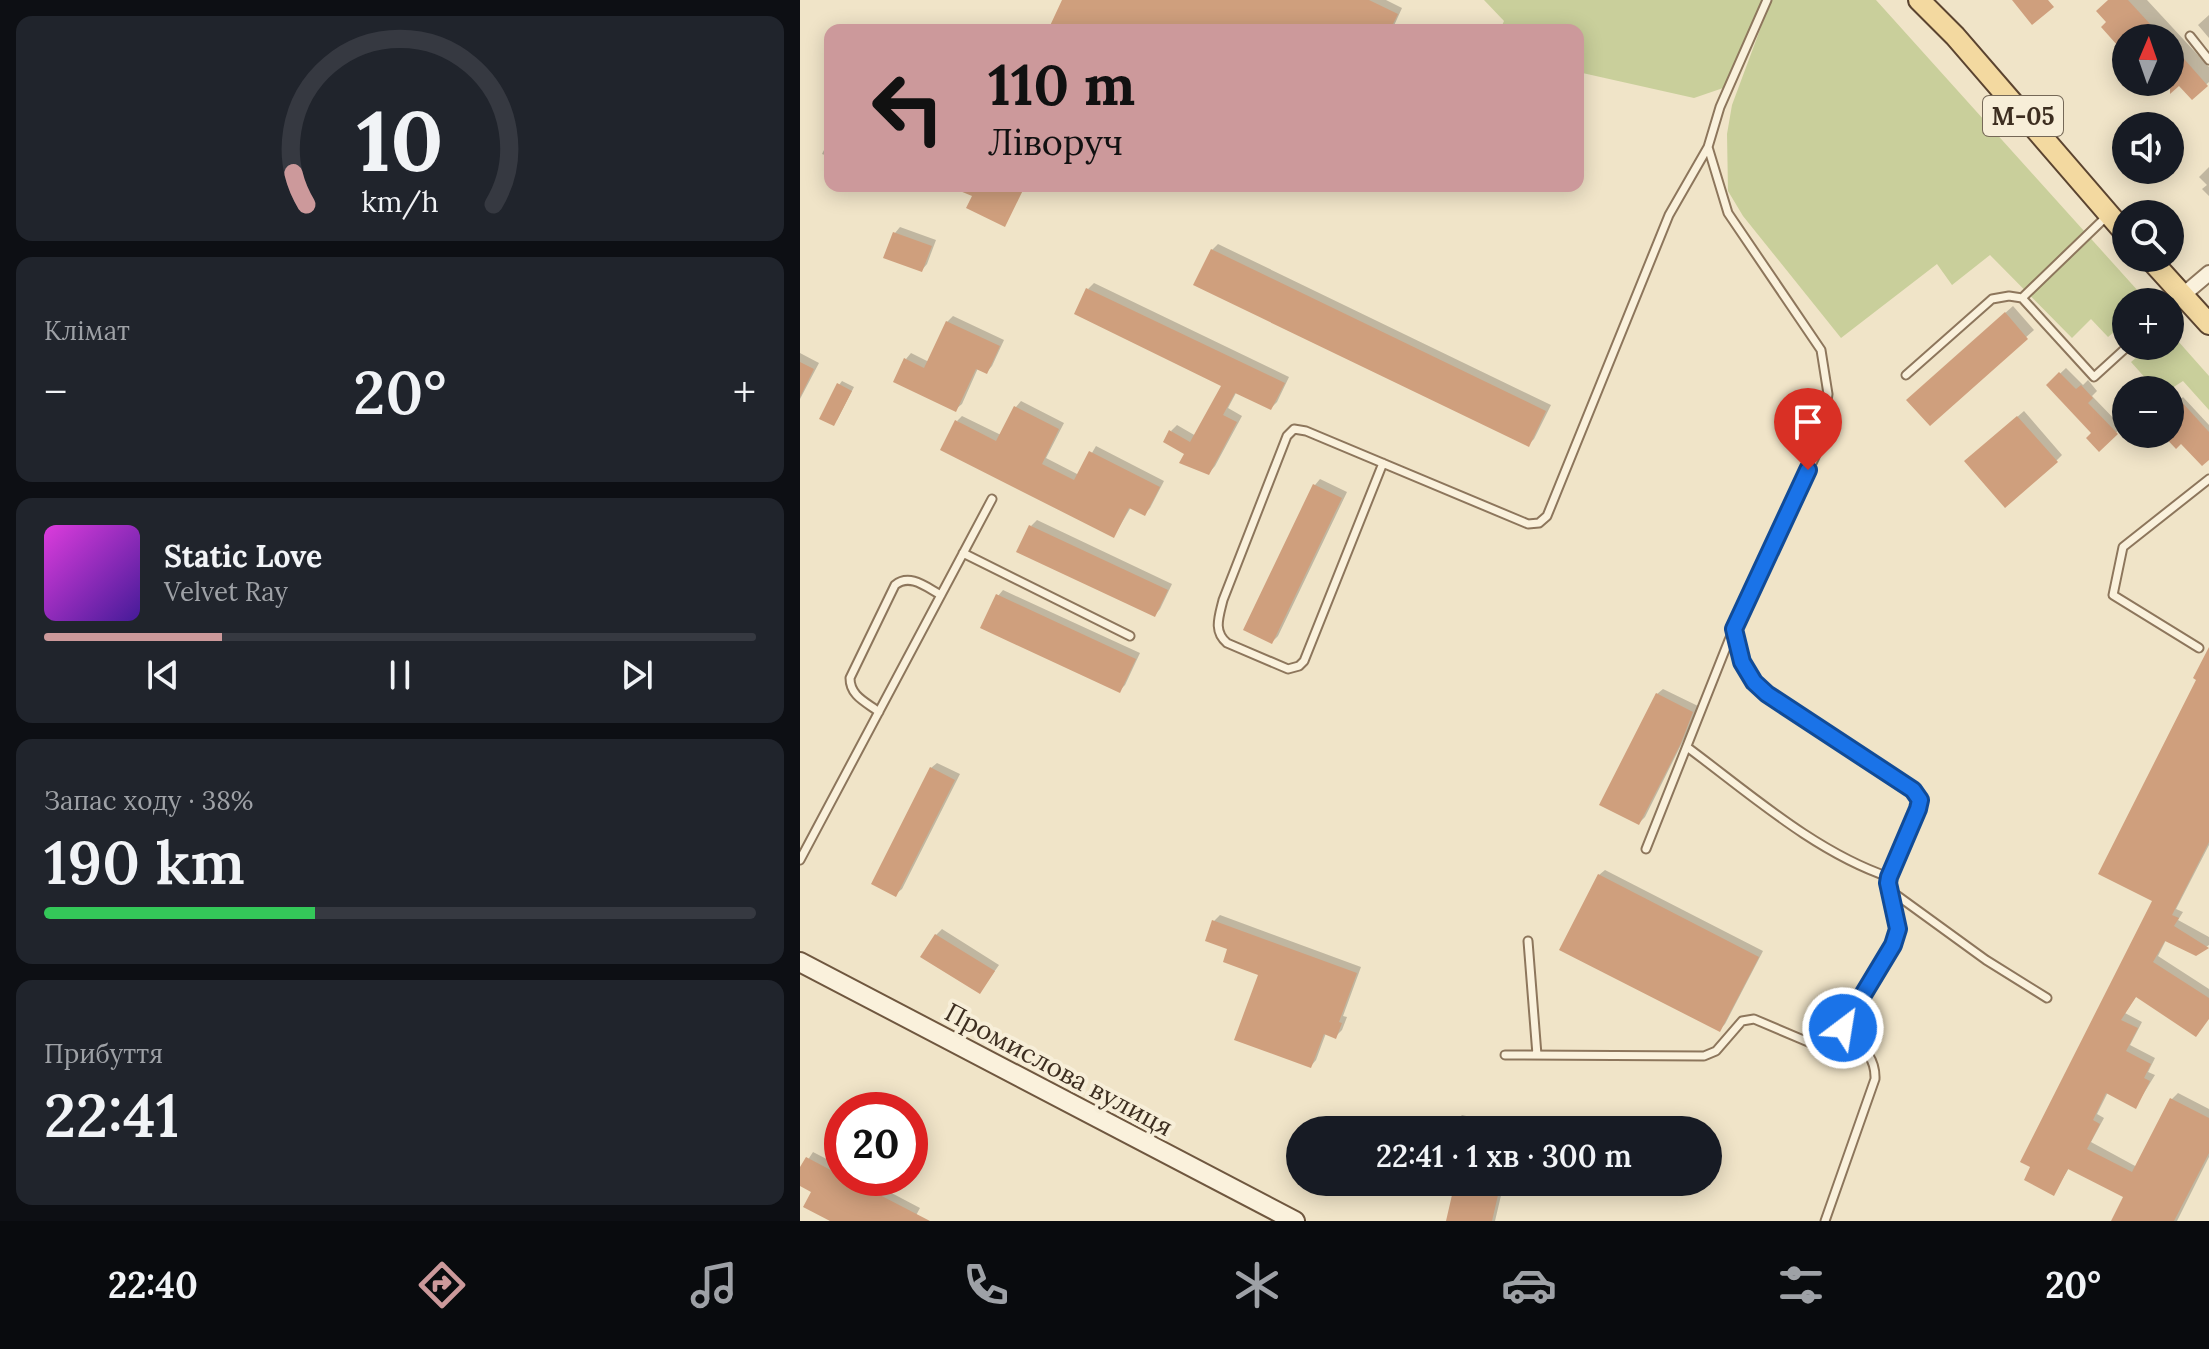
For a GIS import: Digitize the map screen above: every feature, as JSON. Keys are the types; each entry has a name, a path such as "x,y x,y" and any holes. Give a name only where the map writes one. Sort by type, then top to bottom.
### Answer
{"main road":[{"name":"М-05","path":"1919,0 1955,36 2112,218"},
{"path":"2184,306 2209,324"}],"street":[{"path":"2184,295 2209,273"},
{"name":"Промислова вулиця","path":"800,962 1295,1221"}],"lane":[{"path":"1383,463 1304,661 1288,669 1221,638 1217,628 1223,600 1287,436 1294,429 1306,431 1383,463 1528,524 1539,523 1547,516 1669,215 1708,147 1720,107 1767,0"},
{"path":"2190,36 2209,60"},
{"path":"1646,849 1734,629 1821,444 1828,394 1821,350 1728,213 1708,147"},
{"path":"2022,298 2109,215"},
{"path":"1906,375 1992,299 2009,296 2022,298 2094,377 2113,360"},
{"path":"2199,648 2113,595 2123,547 2209,479"},
{"path":"800,860 992,499"},
{"path":"963,553 1130,636"},
{"path":"879,712 855,694 850,687 850,678 895,585 902,579 910,579 941,595"},
{"path":"1505,1055 1704,1056 1716,1051 1742,1021 1754,1019 1820,1047 1828,1047 1835,1043 1893,945 1898,929 1889,877 1920,800 1913,790 1767,694 1754,682 1742,662 1734,629"},
{"path":"1687,747 1825,848 1859,867 1889,877"},
{"path":"1889,889 1974,953 2047,998"},
{"path":"1528,941 1537,1055"},
{"path":"1825,1221 1875,1079 1871,1055 1843,1028"}],"green space":[{"path":"1484,0 1764,0 1726,87 1694,98 1584,73 1584,24 1503,24 1504,21"},
{"path":"1771,0 1876,0 2112,262 2112,272 2121,272 2135,288 2112,288 2112,334 2108,337 2091,319 2072,338 1990,255 1952,285 1937,264 1841,338 1743,216 1728,191 1727,134 1732,105"},
{"path":"2184,348 2209,376 2209,410 2184,382 2184,376 2144,376 2131,362 2184,360"}],"building":[{"path":"1062,0 1369,0 1398,14 1393,24 1051,24"},
{"path":"2012,0 2048,0 2054,7 2032,25"},
{"path":"2108,0 2128,0 2150,24 2112,24 2112,39 2101,27 2106,22 2096,11"},
{"path":"2184,59 2208,86 2192,100 2184,91"},
{"path":"962,192 1022,192 1005,227 966,208 972,196"},
{"path":"893,232 932,246 922,272 883,258"},
{"path":"1211,249 1546,411 1529,447 1193,285"},
{"path":"1086,288 1285,383 1271,410 1235,393 1223,415 1237,422 1209,475 1179,463 1184,454 1163,442 1169,430 1190,442 1221,386 1074,314"},
{"path":"2005,312 2028,339 1930,426 1906,400"},
{"path":"946,321 1000,346 987,374 976,369 956,412 893,382 904,358 924,368"},
{"path":"800,362 814,369 800,397"},
{"path":"2059,372 2076,389 2081,385 2093,398 2088,403 2112,428 2112,440 2099,452 2086,438 2091,433 2046,385"},
{"path":"837,383 852,391 834,426 819,419"},
{"path":"2184,404 2209,432 2209,460 2202,466 2184,447"},
{"path":"1014,406 1059,429 1042,464 1074,480 1089,451 1160,487 1145,516 1129,508 1114,538 940,450 955,420 996,441"},
{"path":"2017,416 2058,462 2005,508 1964,461"},
{"path":"1313,484 1342,498 1272,644 1243,630"},
{"path":"1029,525 1168,590 1155,617 1016,552"},
{"path":"996,594 1136,659 1120,693 980,628"},
{"path":"2209,647 2209,842 2172,915 2179,918 2174,926 2209,948 2196,956 2165,941 2153,962 2209,998 2209,1019 2196,1037 2136,997 2121,1020 2138,1028 2126,1051 2151,1064 2144,1078 2150,1081 2136,1109 2106,1093 2093,1120 2100,1124 2087,1149 2132,1172 2170,1098 2209,1118 2209,1153 2174,1221 2111,1221 2123,1197 2068,1169 2054,1196 2024,1180 2030,1167 2020,1162 2152,901 2098,874 2196,680 2193,678"},
{"path":"1656,693 1693,712 1681,743 1639,825 1599,805"},
{"path":"930,767 955,780 896,897 871,884"},
{"path":"1598,874 1759,957 1720,1032 1559,950"},
{"path":"1212,920 1357,973 1336,1039 1324,1034 1311,1068 1234,1040 1258,975 1223,962 1227,949 1205,941"},
{"path":"935,934 995,971 980,994 920,957"},
{"path":"806,1157 824,1166 824,1196 882,1196 930,1221 830,1221 803,1207 811,1192 800,1186 800,1167"},
{"path":"1452,1196 1498,1196 1492,1221 1446,1221"}],"route":[{"path":"1808,470 1734,629 1742,662 1754,682 1767,694 1913,790 1920,800 1890,870 1888,883 1898,929 1893,945 1843,1028"}]}
